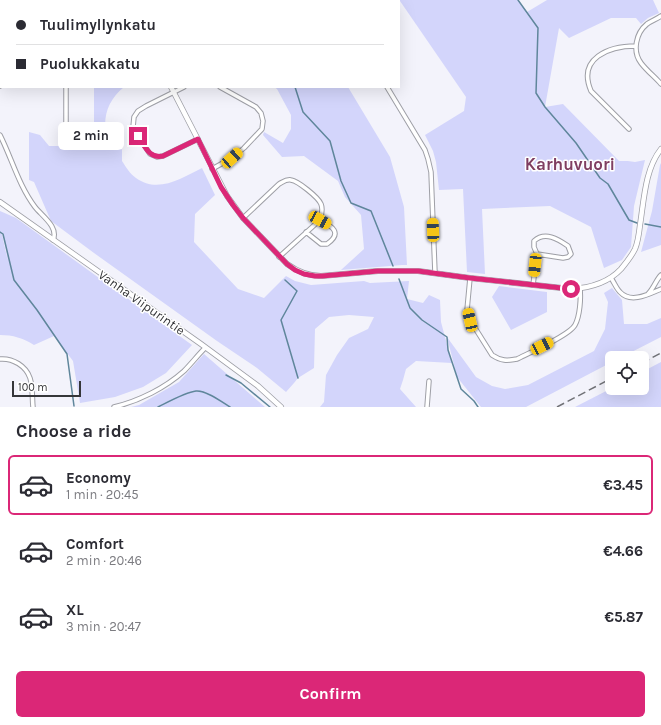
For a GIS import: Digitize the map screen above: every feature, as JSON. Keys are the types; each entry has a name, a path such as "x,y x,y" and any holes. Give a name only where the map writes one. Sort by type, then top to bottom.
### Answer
{"street":[{"path":"661,16 648,23 641,30 637,38 636,46 637,56 641,63 661,84"},
{"path":"629,129 591,91 587,76 589,67 593,61 603,54 616,48 636,46"},
{"path":"66,88 66,126"},
{"path":"172,88 212,169 227,196 243,218 279,257 295,270 304,274 315,276 391,270 418,271 571,289 595,286 611,278 625,265 635,249 651,166 656,155 661,149"},
{"path":"182,88 138,111 134,117 133,127 150,154 158,157 198,139"},
{"path":"212,169 232,158 244,148 262,129 263,121 261,113 256,107 222,88"},
{"path":"388,88 419,140 428,159 431,172 435,273"},
{"path":"0,135 24,188 34,206 53,227 55,233 53,240"},
{"path":"243,218 284,180 295,182 317,199 322,209 320,220 279,257"},
{"name":"Vanha Viipurintie","path":"0,202 258,386 281,407"},
{"path":"306,232 321,244 327,244 332,241 334,230 332,226 320,220"},
{"path":"533,285 536,254 534,241 538,237 550,236 568,246 571,254 568,257 563,258 536,254"},
{"path":"648,294 654,288 659,276 661,275"},
{"path":"470,278 467,310 470,320 492,354 504,361 517,359 566,334 575,326 578,319 581,294 580,289"},
{"path":"611,278 620,292 635,298 661,289"},
{"path":"114,407 147,395 168,382 184,371 205,348"},
{"path":"0,360 13,360 27,372 30,379 32,407"},
{"path":"427,407 429,381"}],"shaded area":[{"path":"400,0 518,0 527,12 547,0 653,0 659,13 648,18 641,24 636,18 611,18 569,38 559,28 545,107 563,104 619,161 635,162 645,160 634,206 631,247 622,260 604,268 591,227 550,206 482,209 485,274 467,272 463,189 439,190 436,162 433,151 425,135 464,111 466,97"},
{"path":"94,88 123,88 113,98 107,110 105,124 107,139 120,147 122,150 122,161 136,178 144,183 161,185 170,183 202,168 215,195 195,214 194,242 238,289 264,298 286,276 295,281 311,285 364,281 370,283 409,281 407,299 423,303 429,295 440,300 441,322 452,363 416,361 406,369 400,389 416,407 320,407 324,402 326,375 337,355 349,338 368,329 374,317 349,315 329,317 315,329 314,368 298,378 286,392 257,368 217,341 51,221 34,182 29,180 29,132 40,135 49,146 88,146 94,140"},
{"path":"276,88 349,88 390,157 404,207 407,265 341,270 364,249 361,215 345,197 338,181 304,156 282,157 263,135 264,132 283,143 291,129 291,115"},
{"path":"661,163 661,245 641,252 652,211"},
{"path":"0,211 16,218 192,345 166,373 143,387 115,397 80,403 73,361 54,336 34,345 18,337 0,335 0,233 2,234 8,262 3,234 0,232"},
{"path":"499,286 547,292 547,312 511,330 492,297"},
{"path":"612,288 622,300 624,324 647,324 661,318 661,337 634,351 605,351 605,366 526,407 481,407 457,377 447,337 476,377 492,386 505,389 528,385 594,351 605,329 608,302 604,293"},
{"path":"204,354 265,407 131,407 139,405 179,382"},
{"path":"661,362 661,407 575,407 605,392 605,395 649,395 649,368"}],"waterway":[{"path":"518,0 538,28 536,93 545,107 576,143 600,178 608,184 629,220 637,223"},
{"path":"295,88 303,112 330,141 341,181 351,203 371,211 393,266"},
{"path":"645,224 661,227"},
{"path":"0,232 3,234 14,280 37,310 67,354 74,406"},
{"path":"399,279 410,308 422,320 447,337 448,350 461,389 474,401 478,407"},
{"path":"285,280 297,291 281,320 298,378"},
{"path":"226,375 241,383 270,407"},
{"path":"158,407 182,395 196,391 209,394 230,407"}],"railway":[{"path":"649,359 661,353"},
{"path":"557,407 605,382"}],"district":[{"name":"Karhuvuori","path":"570,164"}],"route":[{"path":"138,136 150,154 158,157 198,139 221,187 240,214 279,257 295,270 304,274 322,276 391,270 418,271 571,289"}]}
